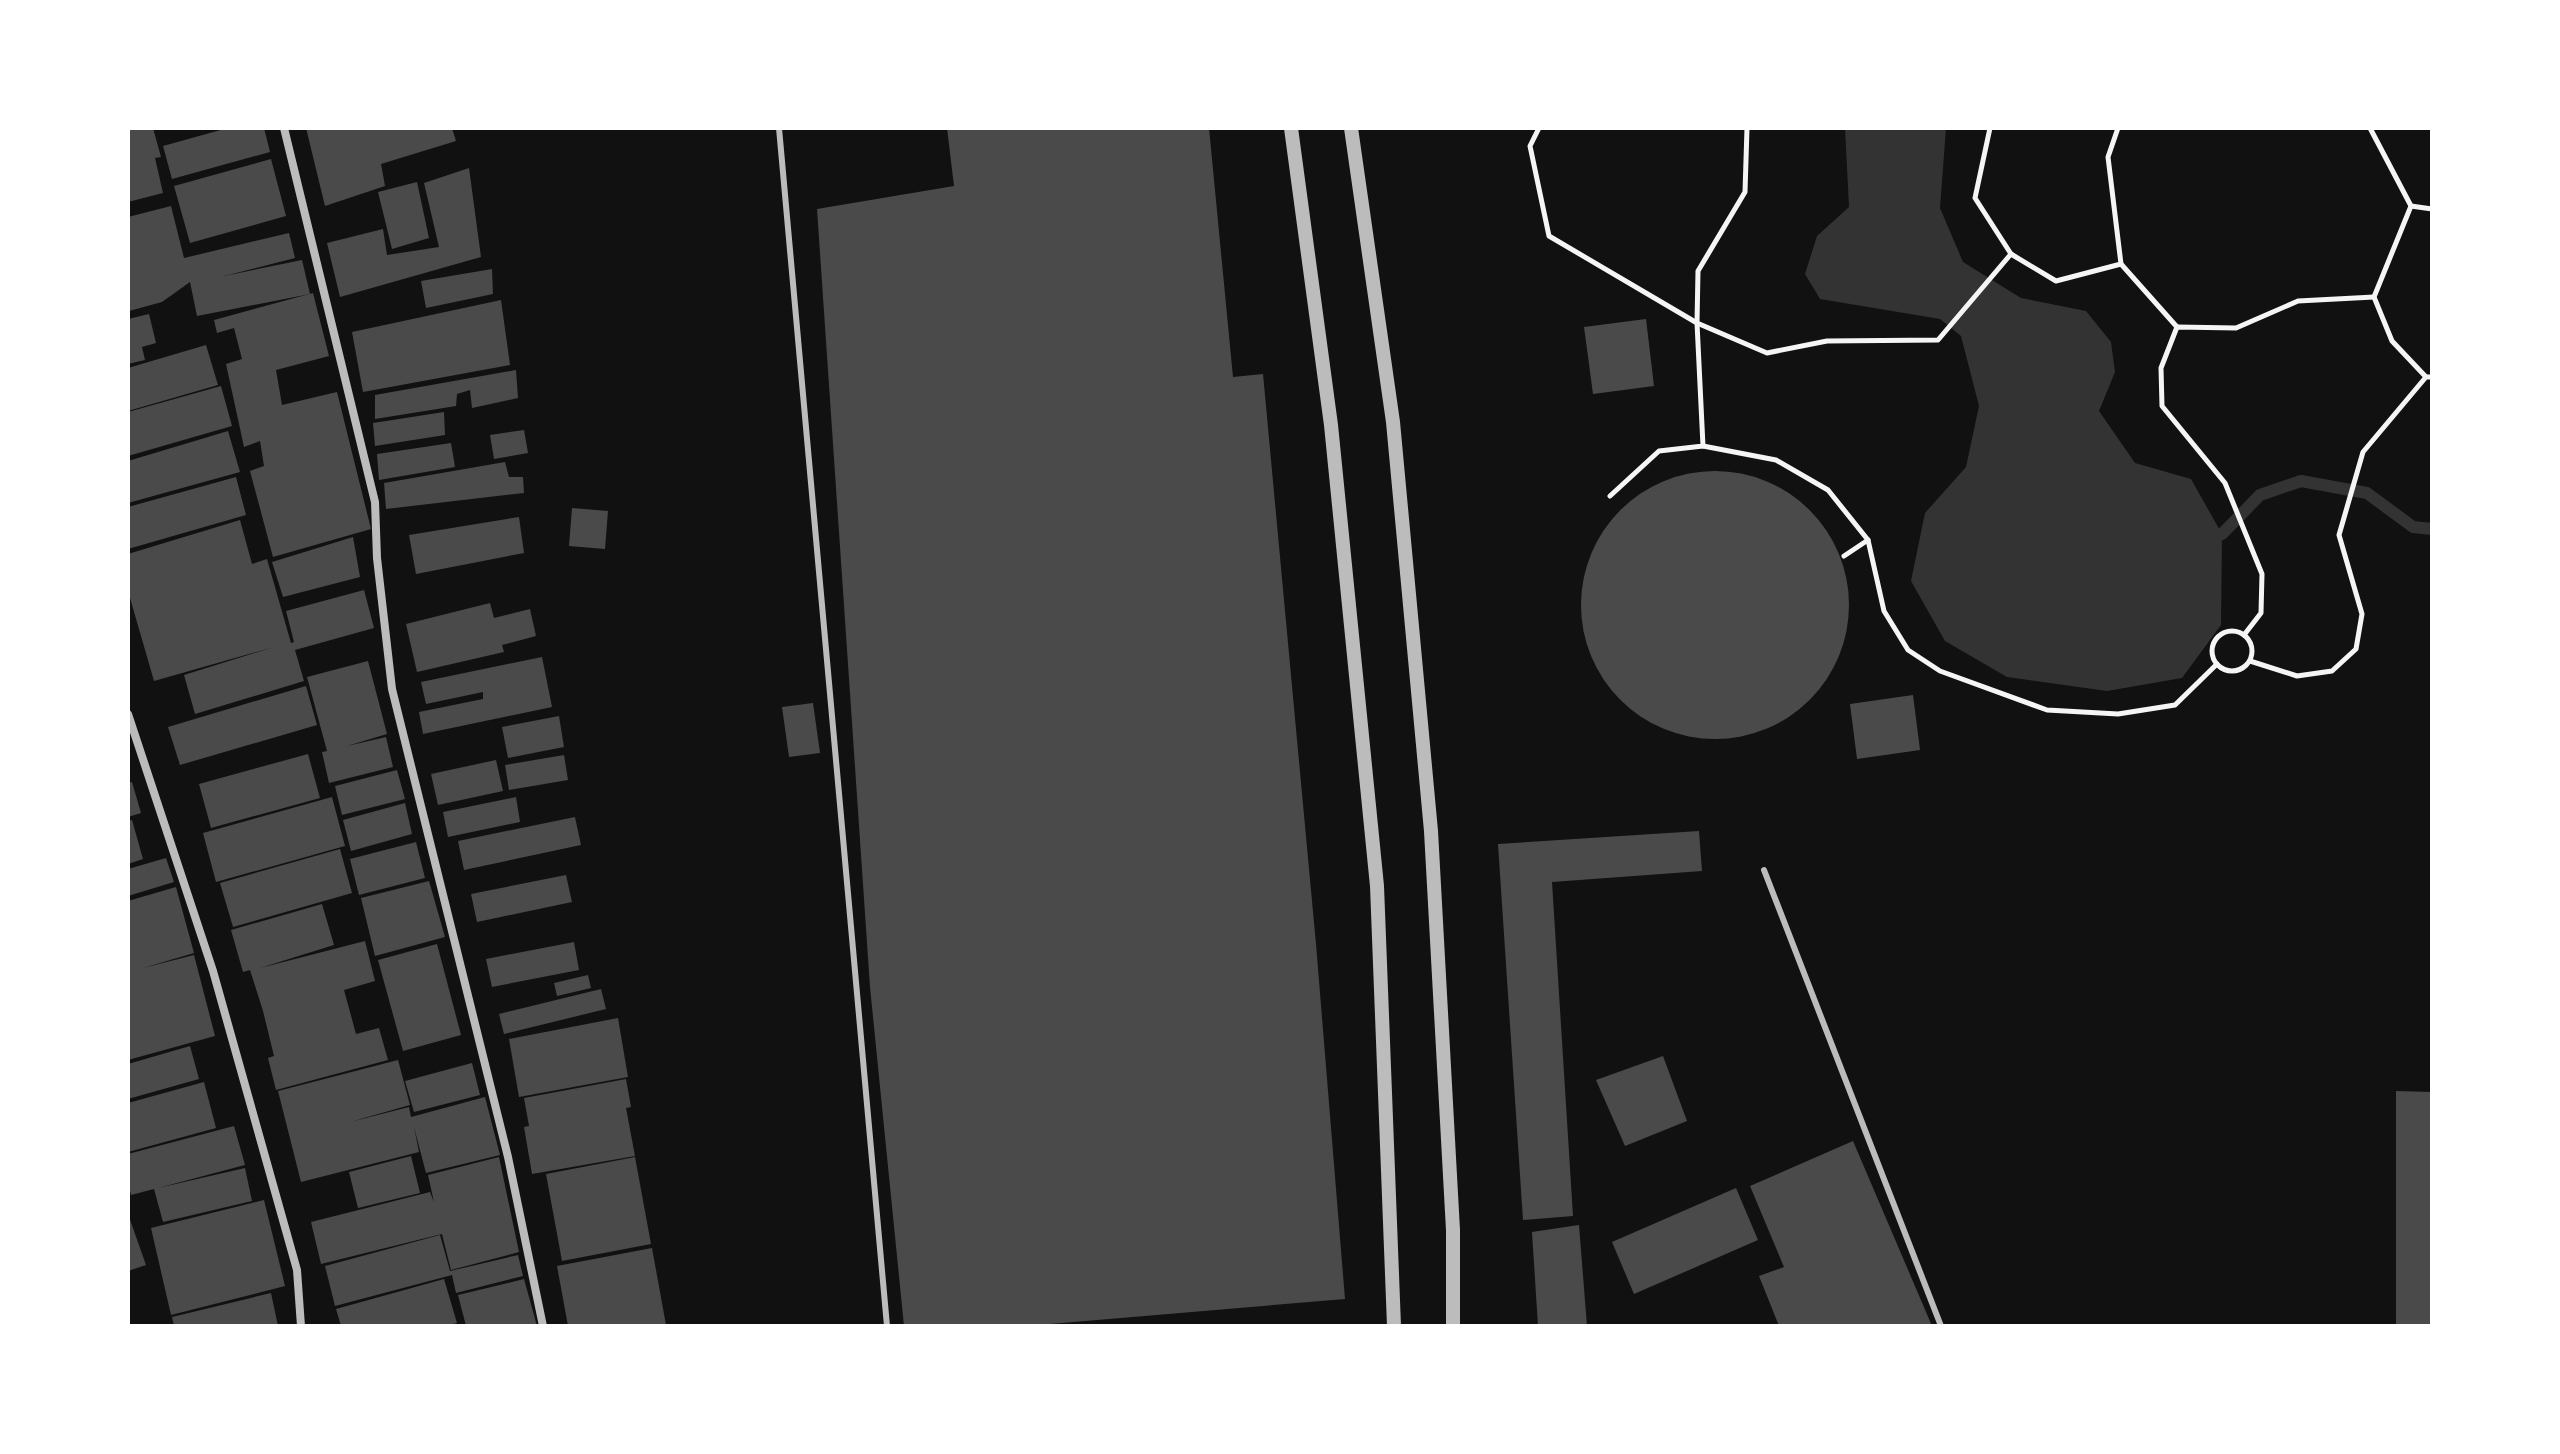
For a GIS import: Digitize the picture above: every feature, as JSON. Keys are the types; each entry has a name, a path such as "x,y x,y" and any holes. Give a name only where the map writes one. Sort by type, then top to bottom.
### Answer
{"street":[{"path":"284,128 375,502 377,558 392,689 508,1157 543,1326"},
{"path":"1291,128 1331,425 1377,886 1394,1326"},
{"path":"1351,128 1393,422 1431,831 1453,1230 1453,1326"},
{"path":"128,714 217,986 297,1270 301,1326"}],"lane":[{"path":"779,128 887,1326"},
{"path":"1764,870 1941,1326"}],"path":[{"path":"1539,128 1530,146 1549,236 1697,323 1767,353 1827,341 1938,340 2011,254"},
{"path":"1703,446 1697,323 1698,271 1745,192 1747,128"},
{"path":"1990,128 1975,198 2011,254 2056,281 2121,264"},
{"path":"2118,128 2108,157 2121,264 2177,327 2236,328 2298,301 2374,297"},
{"path":"2250,661 2297,676 2332,671 2356,649 2362,614 2339,535 2363,452 2429,377 2392,341 2374,297 2411,206 2370,128"},
{"path":"2411,206 2432,209"},
{"path":"2177,327 2161,368 2162,406 2225,483 2262,574 2261,613 2244,635"},
{"path":"1610,496 1659,451 1703,446 1776,460 1828,490 1868,540 1884,611 1908,650 1940,671 2047,710 2118,714 2175,705 2217,664"},
{"path":"1844,556 1868,540"},
{"path":"2236,631 2244,635 2252,647 2250,661 2246,667 2231,671 2217,664 2212,649 2220,635 2236,631"}],"shaded area":[{"path":"1845,128 1946,128 1940,208 1963,262 2021,298 2086,311 2111,342 2115,372 2099,411 2135,463 2191,479 2222,534 2221,625 2182,678 2107,691 2007,677 1945,641 1911,581 1925,513 1966,467 1979,406 1961,336 1940,319 1820,299 1805,274 1817,236 1849,207"}],"building":[{"path":"128,128 153,128 161,157 155,158 163,193 128,202"},
{"path":"228,128 264,128 270,152 172,179 163,146"},
{"path":"306,128 452,128 456,141 381,164 385,186 325,206"},
{"path":"947,128 1209,128 1233,377 1263,374 1316,944 1345,1299 1026,1326 904,1326 870,987 817,209 954,186"},
{"path":"271,159 286,216 190,243 174,186"},
{"path":"469,168 481,257 340,297 327,243 383,229 387,255 439,247 424,183"},
{"path":"417,182 429,238 392,249 378,192"},
{"path":"171,206 184,258 289,233 295,258 224,276 302,260 310,294 197,316 190,282 162,302 129,311 128,217"},
{"path":"492,269 493,294 426,308 421,281"},
{"path":"313,293 329,356 276,370 282,405 337,392 371,529 273,557 250,471 264,466 260,441 244,447 226,364 242,359 234,328 217,333 214,320"},
{"path":"501,300 510,365 363,392 352,332"},
{"path":"149,314 156,343 142,347 145,360 128,364 128,319"},
{"path":"1646,319 1654,386 1593,394 1584,327"},
{"path":"206,345 218,385 128,411 128,368"},
{"path":"516,370 518,398 472,408 470,390 457,394 456,406 375,419 375,395"},
{"path":"221,386 232,426 128,456 128,412"},
{"path":"444,412 445,435 375,446 373,423"},
{"path":"524,430 528,453 494,459 490,435"},
{"path":"228,431 240,472 128,503 128,461"},
{"path":"451,443 455,467 379,480 377,454"},
{"path":"505,462 509,477 523,477 524,493 386,509 384,483"},
{"path":"1728,471 1766,481 1790,493 1810,510 1827,530 1839,554 1847,579 1847,631 1839,656 1827,680 1810,700 1790,717 1766,729 1741,737 1702,739 1664,729 1640,717 1611,690 1591,656 1583,631 1581,592 1591,554 1603,530 1630,501 1664,481 1689,473"},
{"path":"236,477 246,515 128,549 128,507"},
{"path":"572,508 608,511 605,549 569,546"},
{"path":"519,517 524,553 416,574 409,535"},
{"path":"240,520 252,564 267,559 291,643 294,642 286,611 364,590 374,628 295,650 304,681 195,714 184,675 274,647 154,681 128,591 128,554"},
{"path":"353,537 360,577 283,597 272,562"},
{"path":"490,603 494,618 530,609 536,636 502,645 504,652 417,672 406,624"},
{"path":"542,657 552,707 423,734 419,712 483,699 483,692 426,704 421,682"},
{"path":"368,661 387,734 347,746 386,737 393,767 329,783 322,752 327,751 307,677"},
{"path":"306,686 317,725 180,765 168,727"},
{"path":"1913,695 1920,750 1857,759 1850,704"},
{"path":"813,703 820,753 789,757 782,707"},
{"path":"559,716 564,747 508,758 502,727"},
{"path":"308,754 320,798 211,828 199,784"},
{"path":"564,755 568,780 509,790 505,765"},
{"path":"496,760 503,791 438,805 431,774"},
{"path":"397,770 405,799 342,815 335,786"},
{"path":"132,782 141,813 128,817 128,783"},
{"path":"332,797 345,846 216,882 203,833"},
{"path":"516,797 520,822 448,837 443,812"},
{"path":"405,803 412,834 351,851 343,820"},
{"path":"575,817 581,845 464,870 458,841"},
{"path":"132,820 143,859 128,864 128,821"},
{"path":"1699,831 1702,871 1552,882 1573,1216 1523,1220 1498,844"},
{"path":"416,842 425,878 359,895 350,859"},
{"path":"340,849 352,893 233,927 220,883"},
{"path":"166,858 174,882 128,896 128,869"},
{"path":"566,875 572,902 477,922 471,894"},
{"path":"429,881 445,937 375,956 361,898"},
{"path":"176,887 194,953 143,968 194,955 215,1036 128,1060 128,901"},
{"path":"322,904 334,945 260,968 365,941 375,981 344,990 356,1034 379,1028 388,1060 276,1090 268,1058 274,1056 263,1011 250,970 243,972 231,930"},
{"path":"574,942 579,970 492,987 486,959"},
{"path":"437,944 461,1035 403,1051 378,960"},
{"path":"588,975 591,988 557,996 554,983"},
{"path":"601,989 606,1009 504,1034 499,1014"},
{"path":"618,1018 628,1077 519,1097 509,1039"},
{"path":"190,1046 199,1079 128,1099 128,1064"},
{"path":"1663,1056 1687,1121 1625,1146 1596,1080"},
{"path":"398,1060 410,1105 350,1122 409,1107 411,1117 485,1097 500,1155 426,1173 414,1127 419,1152 301,1182 278,1091"},
{"path":"472,1063 480,1095 414,1112 405,1081"},
{"path":"626,1079 631,1107 626,1108 635,1156 532,1174 524,1127 529,1126 524,1098"},
{"path":"204,1082 216,1128 128,1152 128,1103"},
{"path":"2396,1091 2432,1092 2432,1326 2396,1326"},
{"path":"234,1126 245,1165 158,1188 245,1168 252,1201 163,1222 154,1189 131,1195 128,1154"},
{"path":"1853,1141 1932,1326 1779,1326 1759,1276 1784,1267 1750,1186"},
{"path":"411,1156 420,1193 358,1208 349,1172"},
{"path":"499,1157 519,1252 451,1270 442,1234 321,1264 311,1222 430,1192 434,1202 428,1175"},
{"path":"635,1157 651,1244 562,1261 546,1174"},
{"path":"1736,1188 1758,1240 1634,1294 1612,1242"},
{"path":"264,1200 285,1286 171,1315 151,1228"},
{"path":"128,1214 146,1265 128,1271"},
{"path":"1579,1225 1587,1326 1538,1326 1532,1232"},
{"path":"440,1235 450,1271 518,1255 523,1276 456,1293 452,1275 335,1306 325,1266"},
{"path":"652,1248 666,1325 568,1326 557,1266"},
{"path":"444,1279 457,1323 445,1326 341,1326 336,1309"},
{"path":"524,1279 537,1326 466,1326 458,1295"},
{"path":"271,1293 278,1326 174,1326 172,1317"}],"waterway":[{"path":"2222,534 2260,495 2301,481 2367,493 2413,527 2432,529"}]}
